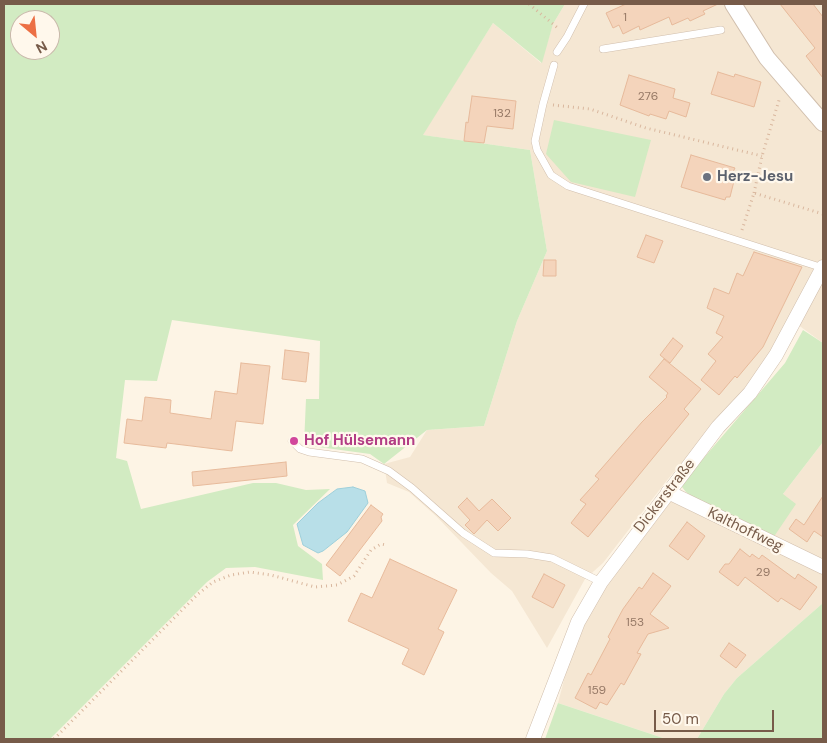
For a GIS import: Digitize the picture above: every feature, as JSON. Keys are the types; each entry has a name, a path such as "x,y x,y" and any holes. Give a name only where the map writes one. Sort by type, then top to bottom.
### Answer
{"street":[{"path":"734,4 767,58 823,122"},
{"path":"789,82 823,108"},
{"name":"Dickerstraße","path":"533,739 578,622 601,582 718,427 750,393 776,355 823,267"},
{"name":"Kalthoffweg","path":"668,492 823,567"}],"lane":[{"path":"557,52 584,4"},
{"path":"603,49 721,30"},
{"path":"554,65 535,141 537,150 551,175 568,186 823,267"},
{"path":"292,441 300,449 309,452 362,459 389,471 412,488 463,533 494,553 540,555 552,558 601,582"}],"path":[{"path":"529,4 567,37"},
{"path":"739,241 754,193 762,156 789,82"},
{"path":"543,104 590,109 646,128 762,156"},
{"path":"754,193 823,214"},
{"path":"54,739 198,594 213,582 231,575 250,572 271,575 315,587 337,585 354,576 372,550 381,544 386,545"}],"shaded area":[{"path":"565,4 823,4 823,343 790,319 766,363 668,479 603,563 585,579 547,648 512,591 491,573 436,516 409,492 387,483 384,464 410,457 427,430 484,426 517,321 547,251 530,150 422,135 493,23 541,63 553,24"},
{"path":"823,442 823,603 737,678 724,694 697,739 666,739 558,703 569,661 589,615 626,554 670,501 766,547 783,494"}],"green space":[{"path":"4,4 565,4 553,24 542,63 493,23 423,135 530,150 547,251 517,321 484,426 427,430 384,464 370,454 304,445 306,399 319,399 320,341 172,320 157,381 125,380 116,458 127,461 141,509 253,483 276,483 306,490 330,489 293,525 298,546 322,564 323,580 255,567 226,568 207,582 50,739 4,739"},
{"path":"554,120 651,140 635,197 571,182 546,154"},
{"path":"803,330 823,343 823,442 783,494 796,504 773,538 700,502 682,487 684,481 785,363"},
{"path":"823,603 823,739 697,739 724,694 737,678"},
{"path":"558,703 666,739 545,739"}],"water":[{"path":"353,487 365,491 368,503 347,532 318,553 303,545 297,524 318,503 337,489"}],"building":[{"path":"626,4 718,4 703,11 705,14 690,21 688,18 672,25 669,17 640,30 639,26 623,34 619,25 613,28 606,13"},
{"path":"780,4 813,4 823,17 823,78 806,56 815,48"},
{"path":"718,72 734,77 735,74 761,82 754,107 711,94"},
{"path":"629,75 675,89 673,98 690,103 686,117 669,111 666,119 650,114 649,116 620,105"},
{"path":"472,96 516,101 513,129 487,126 484,143 464,141"},
{"name":"Herz-Jesu","path":"691,155 735,168 733,172 736,173 730,197 726,197 725,200 681,187"},
{"path":"646,235 663,241 654,263 637,257"},
{"path":"754,252 802,267 763,347 737,378 735,376 719,395 701,380 716,361 708,354 723,337 716,333 724,316 707,308 714,288 729,294 737,273 743,276"},
{"path":"544,260 556,260 556,276 543,276"},
{"path":"673,338 683,346 670,363 660,355"},
{"path":"285,350 309,353 306,382 282,379"},
{"path":"664,359 701,389 684,409 689,414 588,537 571,523 586,504 580,500 599,479 595,476 642,422 667,397 668,393 649,377"},
{"path":"241,363 270,366 263,424 236,421 232,451 167,443 166,448 124,443 127,419 142,421 145,397 171,400 170,413 211,419 215,391 237,394"},
{"path":"286,462 287,476 193,486 192,472"},
{"path":"823,496 823,537 814,531 807,542 789,529 796,519 804,525"},
{"path":"467,498 479,511 492,499 511,518 498,531 487,520 474,534 465,525 470,520 458,507"},
{"path":"371,505 383,514 381,517 382,521 340,576 326,565"},
{"path":"687,522 705,536 688,560 669,546"},
{"path":"740,549 750,557 752,554 759,559 762,555 795,579 798,574 817,587 800,610 781,598 778,602 745,577 738,586 719,572 725,564 729,564"},
{"path":"390,559 457,590 438,629 444,632 424,675 402,664 409,649 348,621 361,593 372,598"},
{"path":"653,573 671,586 650,614 669,628 648,634 637,653 641,654 624,685 621,683 607,705 600,702 596,709 575,698 588,673 591,675 623,609 639,587 642,589"},
{"path":"544,574 565,585 553,608 532,597"},
{"path":"729,643 746,655 736,668 720,656"}],"place":[{"name":"Herz-Jesu","path":"707,177"},
{"name":"Hof Hülsemann","path":"294,441"}]}
